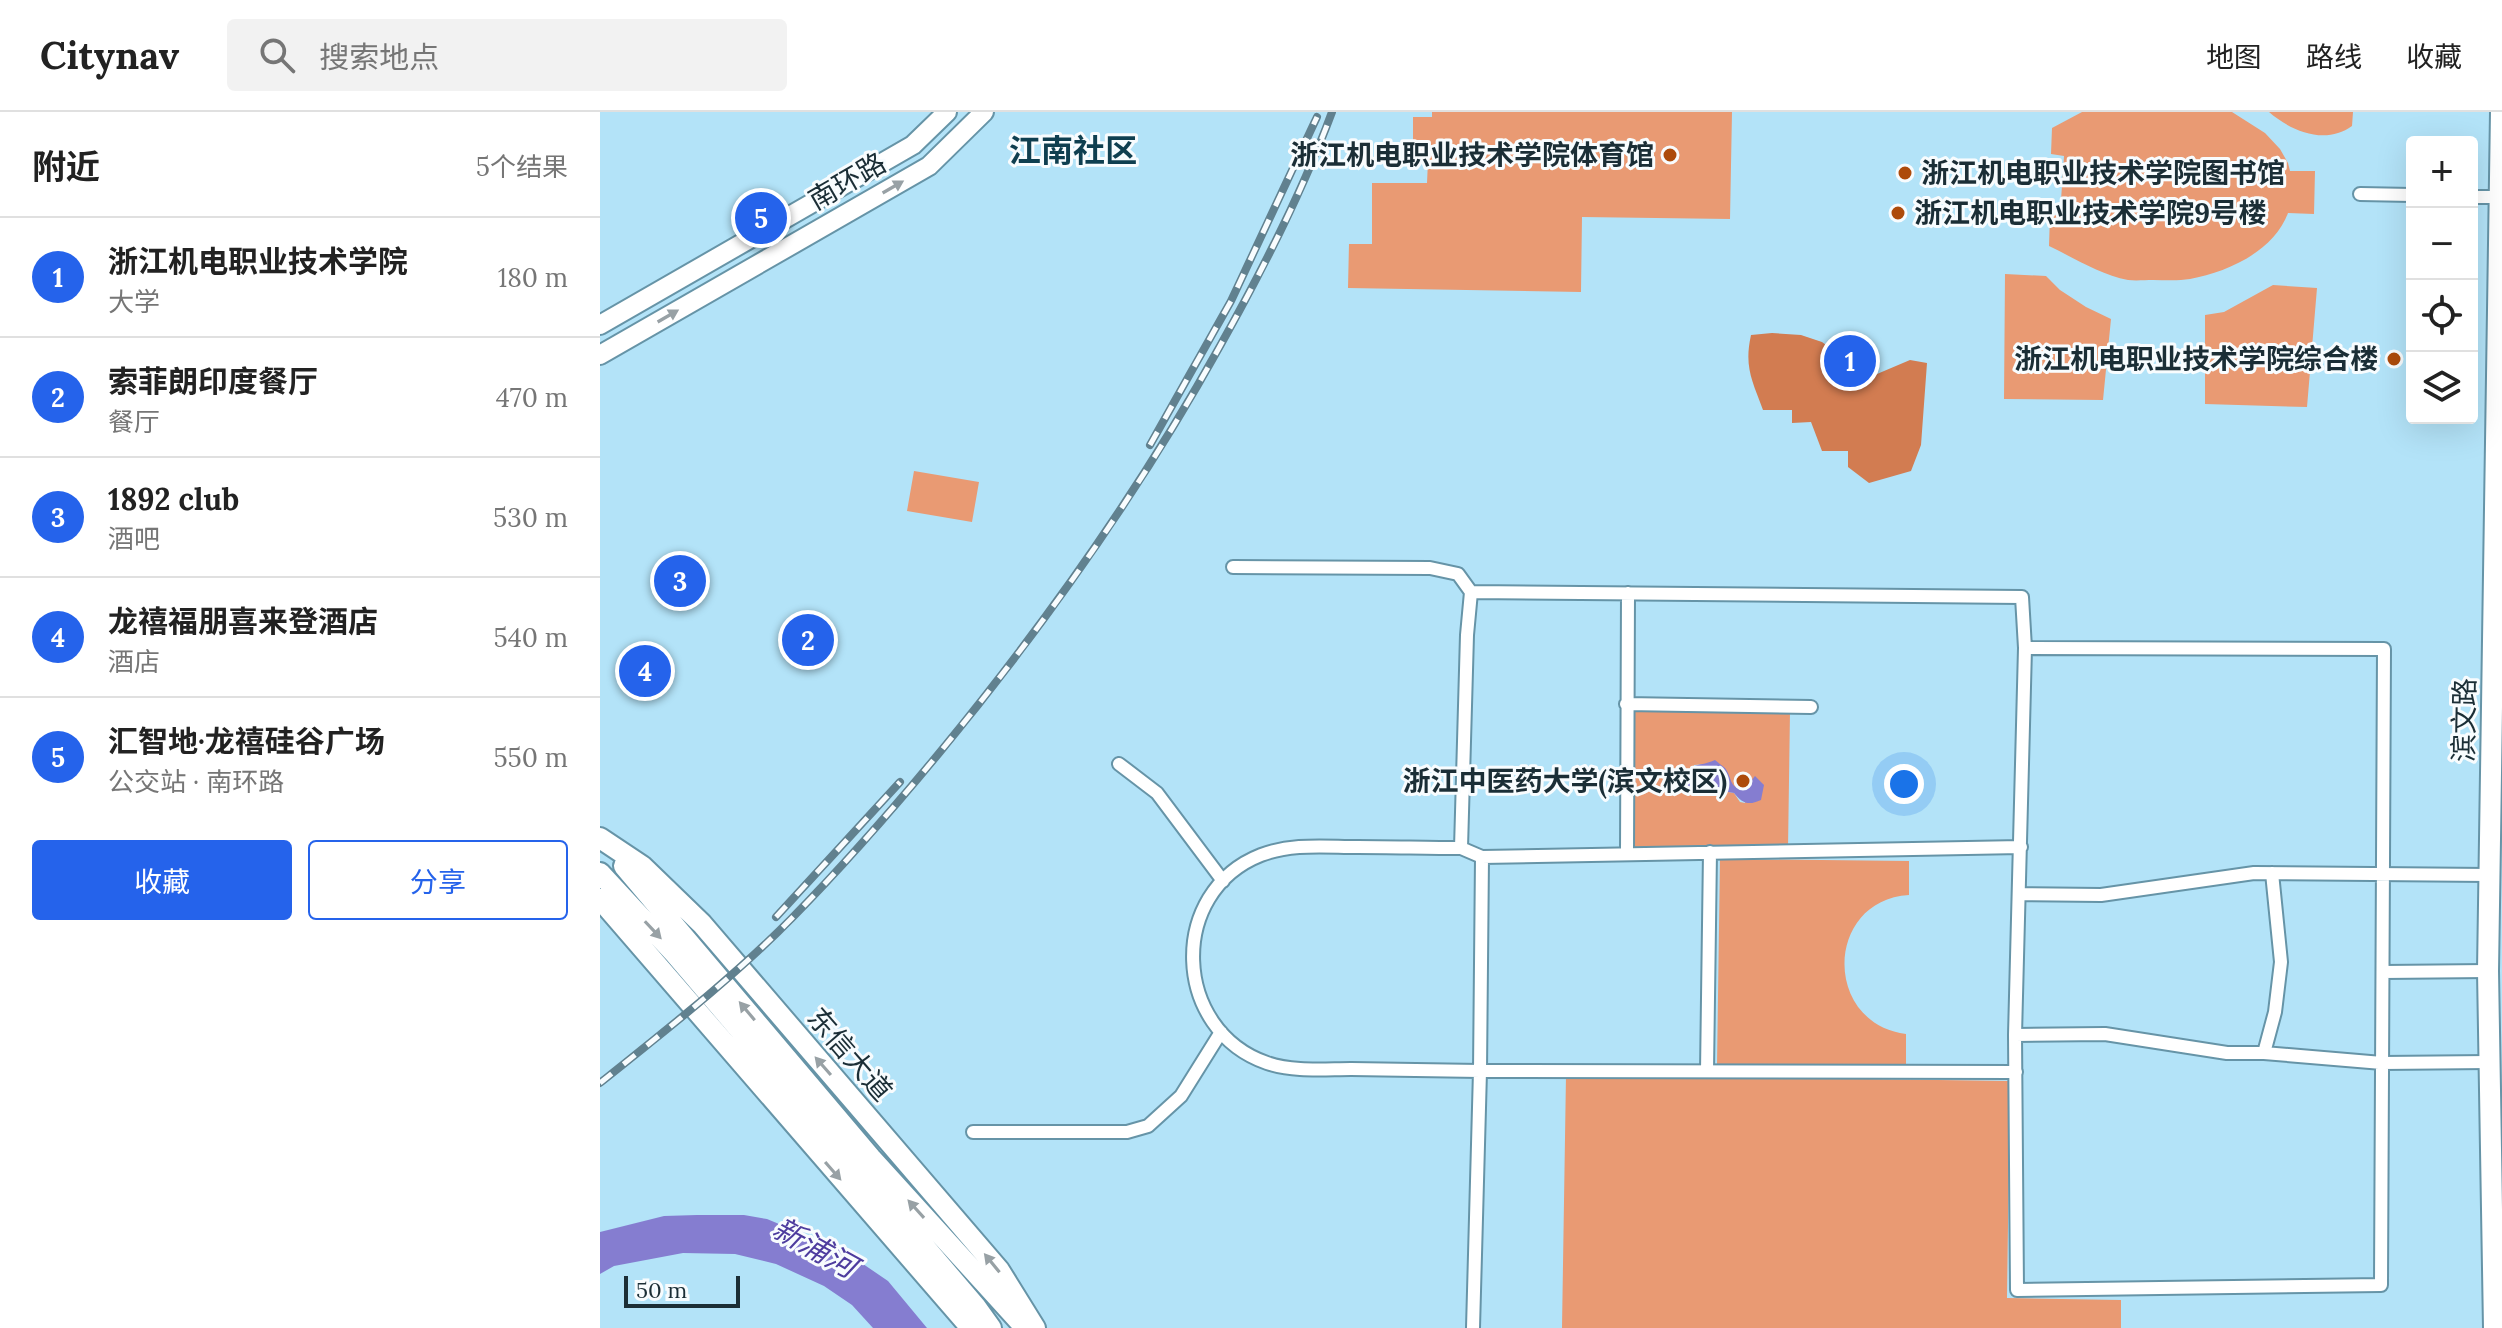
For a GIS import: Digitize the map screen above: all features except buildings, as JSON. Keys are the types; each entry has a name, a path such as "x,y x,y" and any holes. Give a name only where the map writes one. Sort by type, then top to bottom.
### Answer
{"main road":[{"name":"南环路","path":"600,325 913,145 947,112"},
{"name":"南环路","path":"600,355 929,166 984,112"},
{"name":"滨文路","path":"2494,1328 2488,971 2501,112"},
{"name":"东信大道","path":"600,839 871,1158 1026,1328"},
{"name":"东信大道","path":"600,839 642,866 702,924 999,1270 1035,1328"},
{"path":"600,873 675,954 991,1328"},
{"path":"600,899 971,1328"}],"street":[{"path":"2360,194 2406,195"},
{"path":"2478,197 2498,197"},
{"path":"1233,567 1430,568 1458,574 1471,592 1461,848"},
{"path":"1471,592 2022,597 2025,648 2015,1035 2017,1290 2381,1285 2384,649 2025,648"},
{"path":"1627,854 1628,593"},
{"path":"1626,704 1811,707"},
{"path":"1119,764 1157,793 1223,881"},
{"path":"2016,1072 1480,1071 1285,1067 1253,1057 1221,1032 1199,997 1193,948 1200,916 1223,881 1256,857 1288,847 1461,848 1482,857 2021,847"},
{"path":"1707,1071 1710,852"},
{"path":"1473,1328 1482,857"},
{"path":"2019,894 2101,895 2254,873 2489,875"},
{"path":"2264,1053 2275,1012 2281,962 2272,873"},
{"path":"2383,972 2488,971"},
{"path":"973,1132 1127,1132 1148,1126 1181,1096 1221,1032"},
{"path":"2015,1035 2105,1034 2227,1053 2382,1063 2489,1062"}],"shaded area":[{"path":"1432,112 1732,112 1730,219 1582,217 1581,292 1348,288 1349,244 1372,244 1372,183 1427,183 1428,161 1413,160 1413,117 1432,117"},
{"path":"2082,112 2232,112 2265,133 2280,149 2290,171 2315,171 2314,214 2288,213 2261,249 2234,265 2205,276 2181,280 2131,280 2098,270 2049,246 2050,215 2060,215 2064,156 2051,154 2052,128"},
{"path":"2269,112 2353,112 2352,126 2331,135 2309,134"},
{"path":"2005,274 2046,276 2060,290 2111,319 2103,400 2004,399"},
{"path":"2273,285 2317,288 2307,407 2205,404 2205,315 2224,312"},
{"path":"1751,335 1801,335 1822,342 1854,366 1877,374 1910,360 1927,363 1921,445 1911,471 1869,483 1848,467 1848,451 1822,451 1811,422 1792,423 1792,410 1763,410 1750,373 1749,346"},
{"path":"914,471 979,482 972,522 907,511"},
{"path":"1633,710 1790,712 1788,849 1631,847","holes":["1707,764 1736,789 1744,791 1752,778 1745,803 1740,802 1734,793 1723,791 1708,795 1697,789 1694,765"]},
{"path":"1720,859 1909,861 1909,895 1881,902 1861,917 1849,938 1844,962 1848,987 1859,1008 1879,1025 1906,1034 1906,1069 1717,1066"},
{"path":"1566,1075 2010,1081 2007,1298 2121,1300 2121,1328 1562,1328"}],"water":[{"path":"1715,760 1725,768 1733,785 1739,789 1744,790 1755,776 1764,785 1761,800 1746,802 1734,793 1723,791 1708,795 1686,787 1683,782 1692,767"},
{"name":"新浦河","path":"744,1215 767,1219 844,1251 888,1281 927,1328 873,1328 852,1305 824,1286 776,1264 735,1254 683,1253 614,1266 600,1274 600,1232 664,1216"}],"railway":[{"path":"600,1083 723,983 792,918 904,795 1017,655 1124,505 1189,400 1236,318 1280,231 1332,112"},
{"path":"1150,445 1231,301 1317,117"},
{"path":"776,917 900,782"}],"place":[{"name":"浙江机电职业技术学院体育馆","path":"1670,155"},
{"name":"浙江机电职业技术学院图书馆","path":"1905,173"},
{"name":"浙江机电职业技术学院9号楼","path":"1898,213"},
{"name":"汇智地·龙禧硅谷广场","path":"761,218"},
{"name":"浙江机电职业技术学院综合楼","path":"2394,359"},
{"name":"浙江机电职业技术学院","path":"1850,361"},
{"name":"1892 club","path":"680,581"},
{"name":"索菲朗印度餐厅","path":"808,640"},
{"name":"龙禧福朋喜来登酒店","path":"645,671"},
{"name":"浙江中医药大学(滨文校区)","path":"1743,781"}],"district":[{"name":"江南社区","path":"1073,150"}]}
